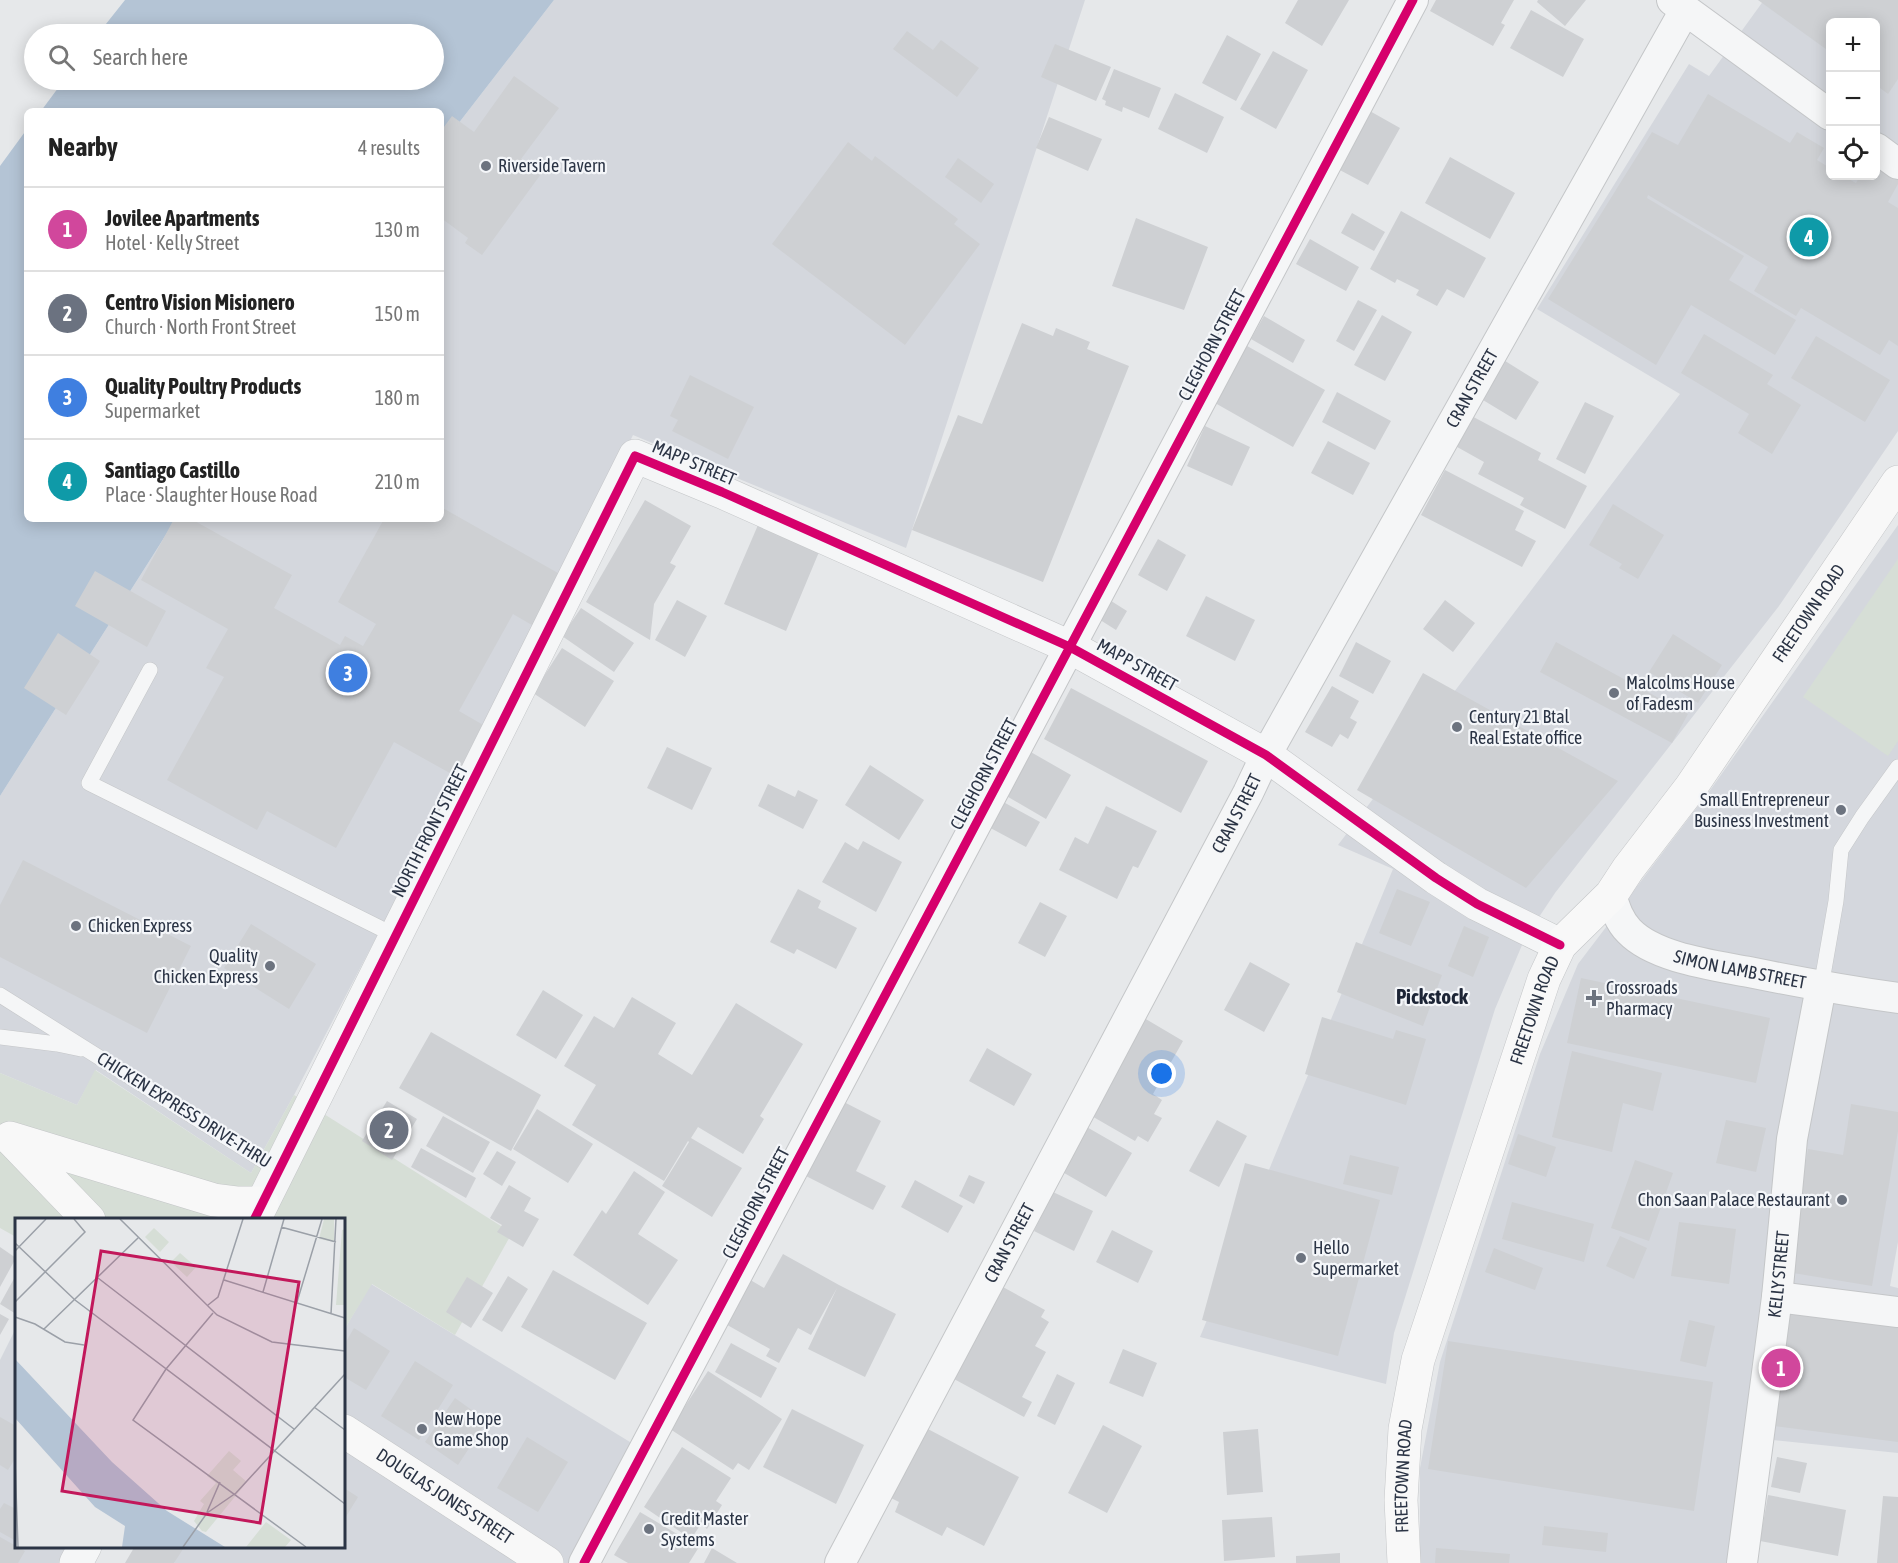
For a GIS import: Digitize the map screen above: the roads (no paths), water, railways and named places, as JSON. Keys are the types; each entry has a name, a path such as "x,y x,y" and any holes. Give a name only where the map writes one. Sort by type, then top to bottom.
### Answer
{"main road":[{"name":"FREETOWN ROAD","path":"1404,1563 1401,1500 1405,1429 1418,1360 1544,979 1560,945 1611,895 1628,869 1691,787 1898,482"},
{"path":"5,1135 214,1200 238,1203 258,1211"},
{"path":"5,1135 87,1218"},
{"name":"DOUGLAS JONES STREET","path":"345,1432 547,1563"}],"street":[{"name":"CLEGHORN STREET","path":"584,1563 1413,0"},
{"path":"1679,5 1826,112"},
{"name":"CRAN STREET","path":"840,1563 1237,814 1266,755 1679,5"},
{"path":"1880,151 1898,164"},
{"name":"MAPP STREET","path":"634,456 722,492 1070,647 1266,755 1436,878 1477,904 1560,945"},
{"name":"NORTH FRONT STREET","path":"258,1211 634,456"},
{"name":"SIMON LAMB STREET","path":"1611,895 1618,917 1629,932 1643,942 1685,960 1821,987 1898,998"},
{"name":"KELLY STREET","path":"1742,1563 1777,1298 1792,1138 1821,987"},
{"path":"1777,1298 1898,1312"},
{"path":"76,1563 85,1548"}],"lane":[{"path":"150,670 89,783 380,928"},
{"path":"1821,987 1842,850 1862,817 1898,767"},
{"name":"CHICKEN EXPRESS DRIVE-THRU","path":"0,995 278,1170"},
{"name":"CHICKEN EXPRESS DRIVE-THRU","path":"0,1037 90,1050"}],"water":[{"path":"125,0 554,0 444,142 444,108 43,108 57,90 444,90 444,24 106,24"},
{"path":"24,133 24,522 174,522 0,796 0,166"}],"place":[{"name":"Riverside Tavern","path":"486,166"},
{"name":"Santiago Castillo","path":"1809,237"},
{"name":"Quality Poultry Products","path":"348,673"},
{"name":"Malcolms House of Fadesm","path":"1614,693"},
{"name":"Century 21 Btal Real Estate office","path":"1457,727"},
{"name":"Small Entrepreneur Business Investment","path":"1841,810"},
{"name":"Chicken Express","path":"76,926"},
{"name":"Quality Chicken Express","path":"270,966"},
{"name":"Crossroads Pharmacy","path":"1594,998"},
{"name":"Centro Vision Misionero","path":"389,1130"},
{"name":"Chon Saan Palace Restaurant","path":"1842,1200"},
{"name":"Hello Supermarket","path":"1301,1258"},
{"name":"Jovilee Apartments","path":"1781,1368"},
{"name":"New Hope Game Shop","path":"422,1429"},
{"name":"Credit Master Systems","path":"649,1529"}],"district":[{"name":"Pickstock","path":"1432,997"}]}
